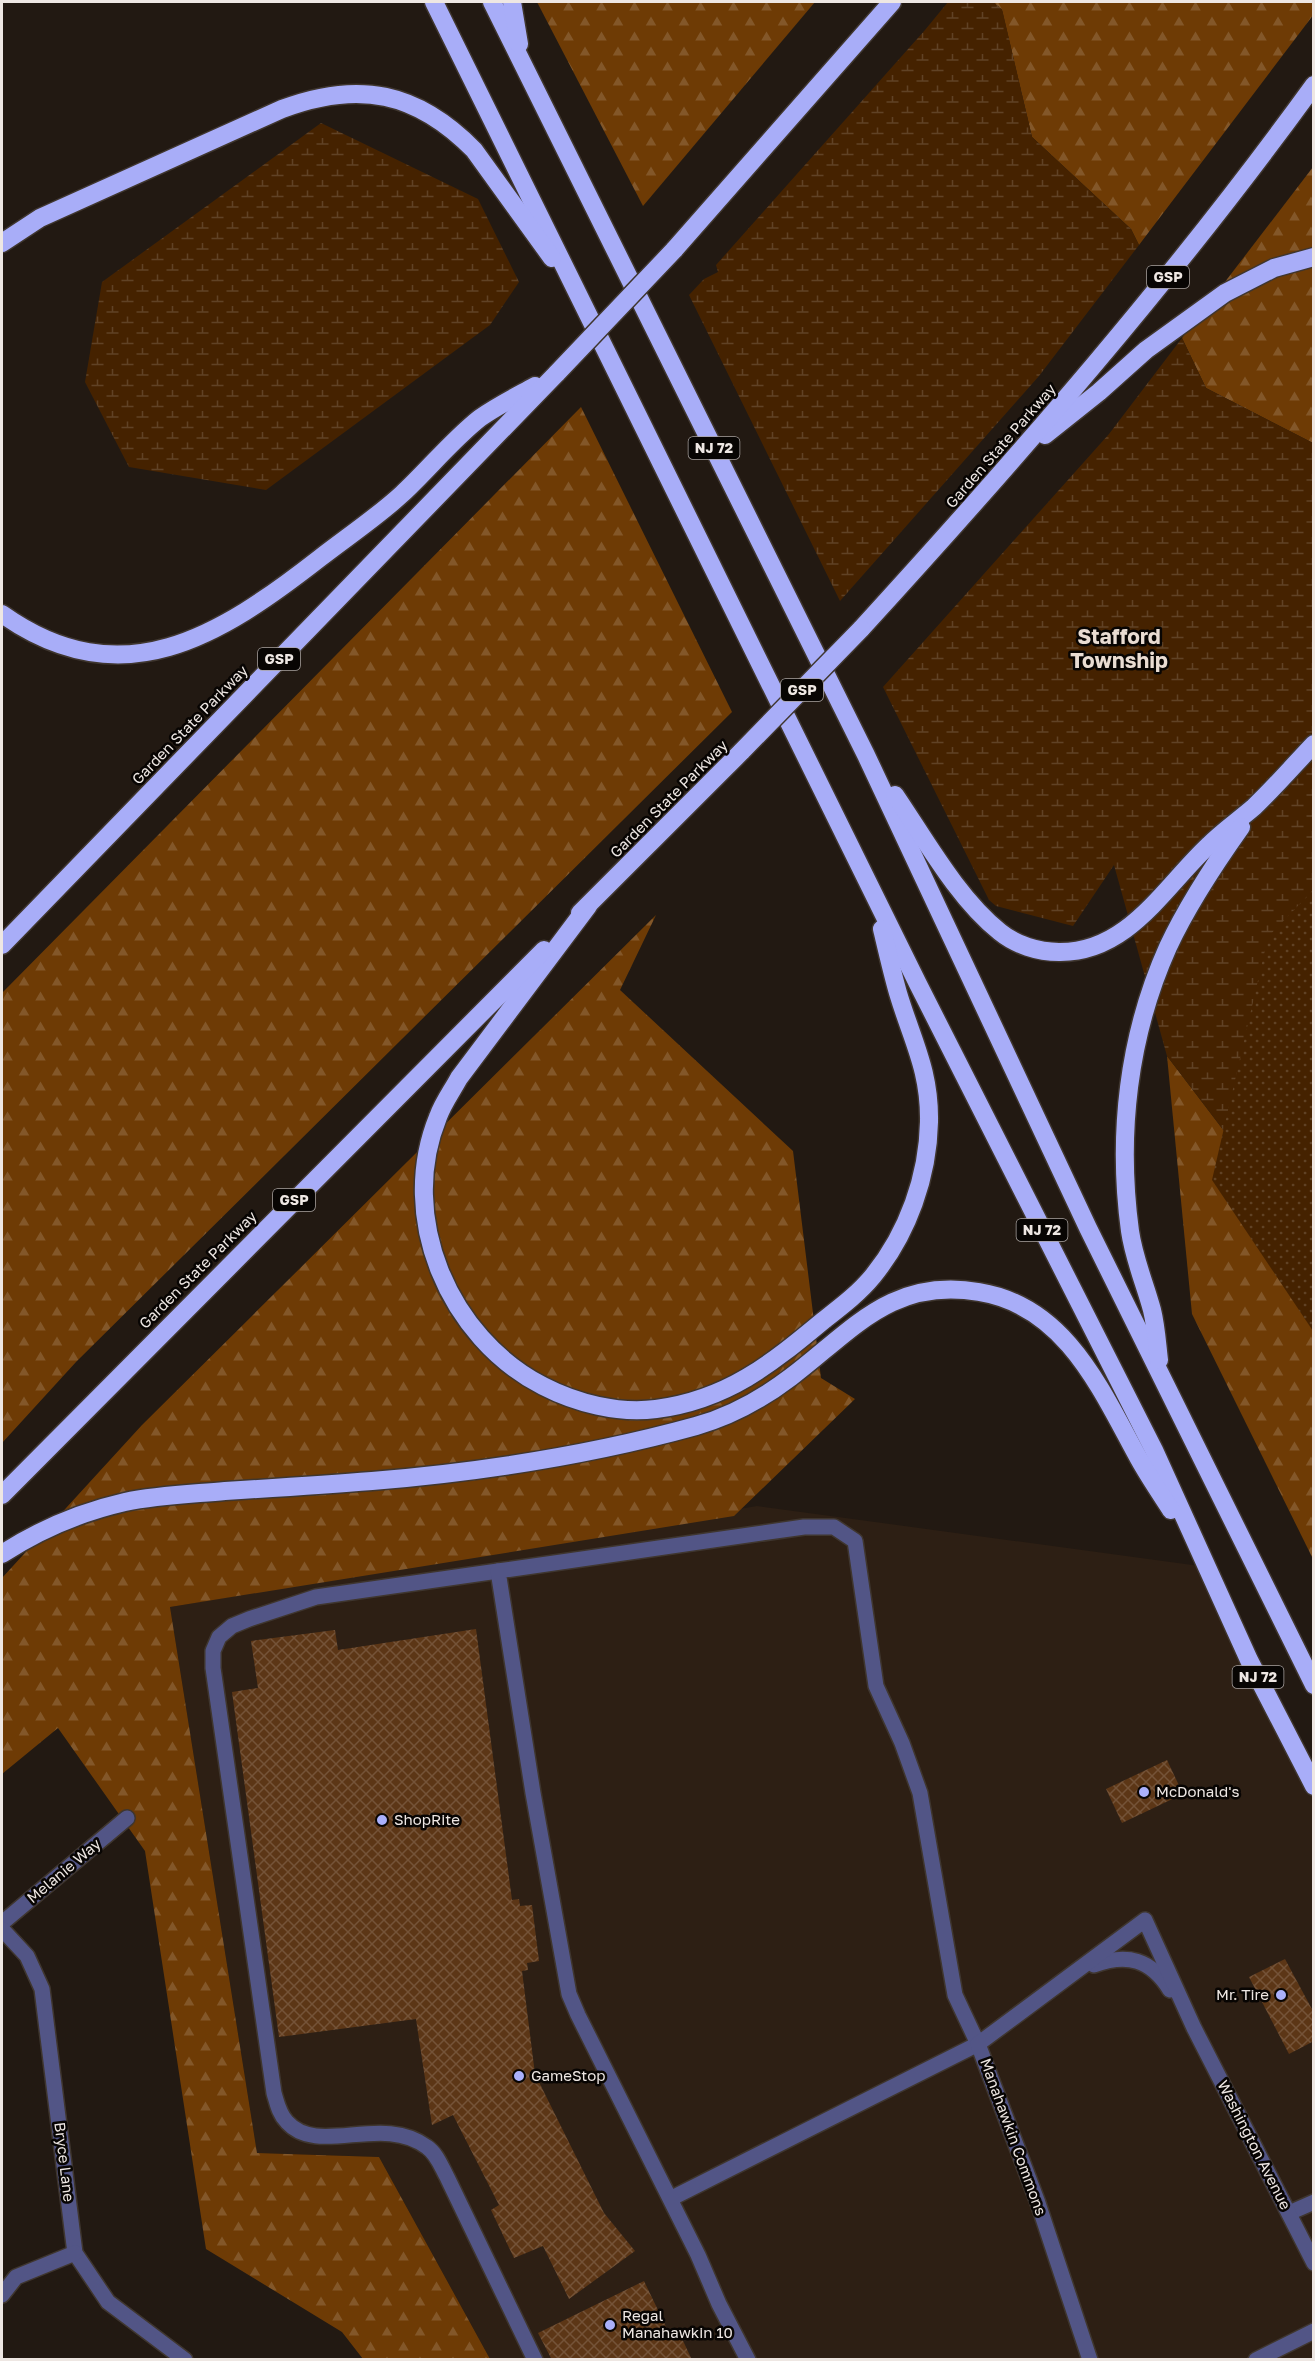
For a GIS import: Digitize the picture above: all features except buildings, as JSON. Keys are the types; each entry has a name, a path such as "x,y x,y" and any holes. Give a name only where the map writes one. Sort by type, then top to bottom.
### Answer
{"highway":[{"name":"NJ 72","path":"434,2 873,895 1154,1450 1249,1660 1314,1786"},
{"name":"NJ 72","path":"492,2 866,754 1088,1228 1314,1685"},
{"path":"512,2 521,58"},
{"name":"Garden State Parkway","path":"2,945 674,250 892,2"},
{"name":"Garden State Parkway","path":"2,1495 861,629 1013,460 1150,299 1314,86"},
{"path":"2,243 40,218 282,109 323,97 365,94 384,96 423,110 441,120 459,135 474,150 520,217 578,292"},
{"path":"1013,460 1100,392 1146,350 1225,293 1274,268 1314,257"},
{"path":"2,614 21,627 60,644 78,650 115,656 129,656 167,649 201,636 238,618 400,496 480,418 557,373"},
{"path":"866,754 951,879 978,912 1012,940 1050,952 1087,950 1118,936 1137,921 1209,845 1255,805 1314,744"},
{"path":"1162,1377 1152,1311 1135,1255 1128,1210 1125,1137 1131,1070 1145,1010 1168,947 1199,889 1255,805"},
{"path":"588,906 459,1078 438,1116 426,1157 427,1224 436,1263 451,1296 478,1335 505,1361 538,1384 574,1399 615,1408 653,1410 693,1402 730,1389 784,1354 844,1304 872,1277 892,1249 908,1216 921,1178 927,1141 929,1121 926,1085 918,1048 898,995 873,895"},
{"path":"2,1554 54,1526 101,1508 127,1502 176,1495 374,1480 494,1467 605,1447 700,1425 759,1400 793,1376 860,1320 881,1307 927,1291 954,1290 981,1292 1017,1304 1034,1312 1063,1337 1092,1374 1141,1463 1207,1567"}],"street":[{"path":"535,2360 447,2177 431,2151 415,2140 398,2134 379,2132 318,2137 300,2132 287,2122 279,2109 272,2081 213,1668 213,1651 219,1637 232,1626 316,1597 804,1527 834,1527 855,1541 876,1686 902,1743 920,1793 955,1995 978,2044 670,2199"},
{"path":"498,1570 533,1793 569,1994 748,2360"},
{"name":"Melanie Way","path":"2,1923 127,1818"},
{"name":"Manahawkin Commons","path":"1090,2360 1038,2203 978,2044 1145,1920"},
{"name":"Washington Avenue","path":"1145,1920 1194,2028 1314,2263"},
{"name":"Bryce Lane","path":"2,1929 27,1956 42,1989 75,2253 108,2302 185,2360"},
{"name":"Washington Avenue","path":"1080,1969 1111,1959 1130,1959 1143,1963 1154,1969 1164,1981 1194,2028"},
{"path":"1289,2213 1314,2202"},
{"path":"2,2295 16,2277 75,2253"},
{"path":"1256,2360 1314,2331"}],"shaded area":[{"path":"757,1506 1207,1567 1313,1786 1313,2359 490,2359 379,2157 257,2153 170,1607"}],"green space":[{"path":"537,2 815,2 643,206"},
{"path":"948,2 993,2 1002,9 1032,137 1131,229 1139,245 1039,376 840,601 689,295 704,279 718,272 716,265"},
{"path":"993,2 1313,2 1314,14 1139,245 1131,229 1032,137 1002,10"},
{"path":"321,123 478,199 519,282 490,325 266,490 129,467 85,382 102,282"},
{"path":"1313,167 1313,443 1206,388 1182,338"},
{"path":"1182,338 1206,388 1313,443 1313,1248 1167,1056 1114,865 1073,926 996,906 989,900 883,687 1109,434"},
{"path":"581,407 732,712 76,1362 2,1443 2,993"},
{"path":"1313,890 1313,1331 1212,1180 1268,937"},
{"path":"656,915 620,990 793,1151 821,1378 855,1399 734,1516 170,1607 257,2153 379,2157 490,2359 363,2359 342,2332 206,2249 145,1851 58,1728 2,1774 2,1578 142,1425"},
{"path":"1167,1056 1313,1248 1313,1559 1192,1314"}],"place":[{"name":"McDonald's","path":"1144,1792"},
{"name":"ShopRite","path":"382,1820"},
{"name":"Mr. Tire","path":"1281,1995"},
{"name":"GameStop","path":"519,2076"},
{"name":"Regal Manahawkin 10","path":"610,2325"}],"district":[{"name":"Stafford Township","path":"1119,649"}]}
